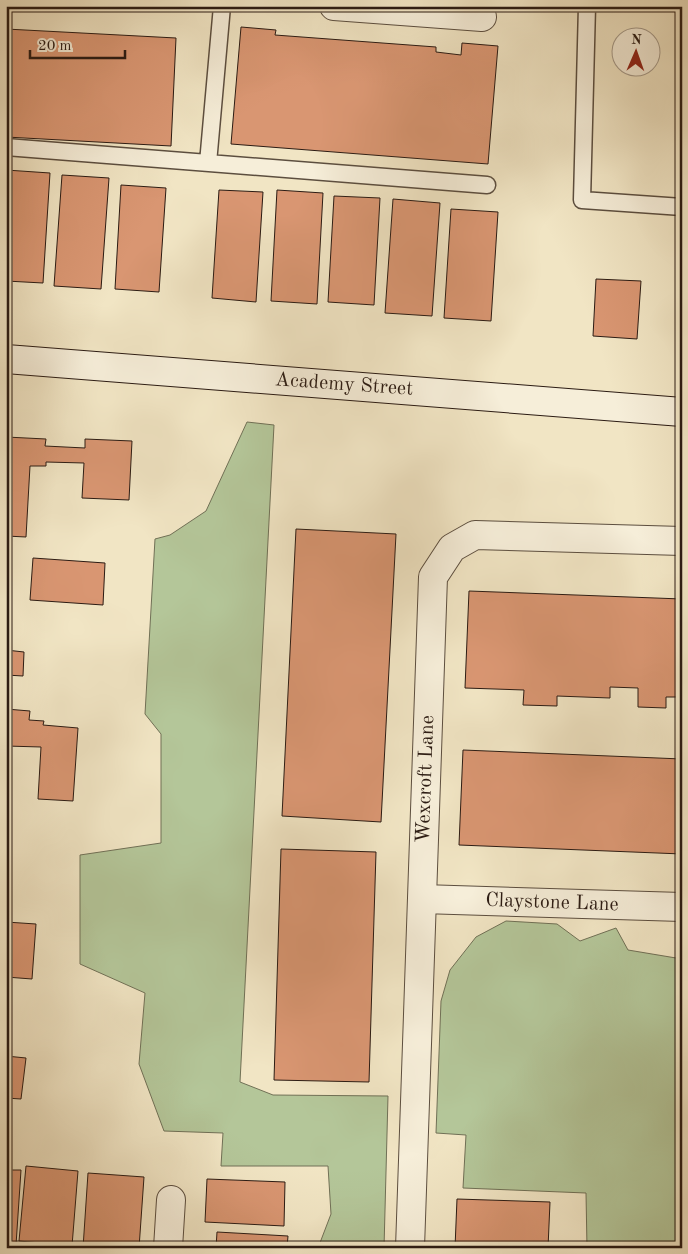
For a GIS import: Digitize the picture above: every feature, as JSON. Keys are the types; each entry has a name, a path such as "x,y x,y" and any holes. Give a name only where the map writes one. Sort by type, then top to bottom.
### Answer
{"street":[{"path":"334,6 482,17"},
{"name":"Academy Street","path":"6,360 682,412"},
{"name":"Wexcroft Lane","path":"410,1248 433,577 452,548 475,535 682,541"},
{"name":"Claystone Lane","path":"422,899 682,906"},
{"path":"168,1248 171,1200"}],"lane":[{"path":"208,163 222,6"},
{"path":"587,6 582,200 682,206"},
{"path":"6,147 488,185"}],"green space":[{"path":"247,422 274,425 240,1082 273,1095 388,1096 384,1248 318,1248 331,1214 328,1166 221,1166 223,1133 164,1131 139,1064 145,993 80,964 80,855 161,843 161,734 145,714 155,539 170,535 206,511"},
{"path":"506,921 557,924 580,941 616,928 628,950 682,959 682,1248 587,1248 586,1193 463,1188 466,1135 436,1133 441,1001 450,970 476,937"}],"building":[{"path":"241,27 276,30 275,35 436,47 436,52 461,55 462,43 498,46 488,164 231,144"},
{"path":"6,29 176,38 171,146 6,137"},
{"path":"6,170 50,173 43,283 6,281"},
{"path":"62,175 109,178 101,289 54,286"},
{"path":"121,185 166,188 159,292 115,289"},
{"path":"219,190 263,192 256,302 212,298"},
{"path":"277,190 323,193 317,304 271,301"},
{"path":"334,196 380,198 374,305 328,302"},
{"path":"393,199 440,203 432,316 385,313"},
{"path":"451,209 498,212 491,321 444,318"},
{"path":"596,279 641,281 637,339 593,336"},
{"path":"6,437 46,439 45,446 85,448 85,439 132,441 129,500 82,498 84,463 46,462 46,466 30,466 26,537 6,536"},
{"path":"296,529 396,534 381,822 282,816"},
{"path":"33,558 105,563 103,605 30,600"},
{"path":"469,591 682,599 682,697 666,697 666,708 638,707 638,688 610,687 610,698 557,696 557,706 523,705 524,690 465,688"},
{"path":"6,650 24,652 23,676 6,675"},
{"path":"6,709 30,711 29,720 44,721 43,725 78,728 73,801 38,799 41,747 6,746"},
{"path":"463,750 682,759 682,854 459,845"},
{"path":"281,849 376,852 369,1082 274,1080"},
{"path":"6,922 36,924 32,979 6,977"},
{"path":"6,1056 26,1058 21,1099 6,1098"},
{"path":"26,1166 78,1171 72,1246 19,1241"},
{"path":"6,1170 21,1170 16,1245 6,1245"},
{"path":"88,1173 144,1177 139,1248 83,1248"},
{"path":"207,1179 285,1182 284,1226 205,1222"},
{"path":"457,1199 550,1202 548,1248 455,1248"},
{"path":"217,1232 288,1236 287,1248 216,1248"}]}
